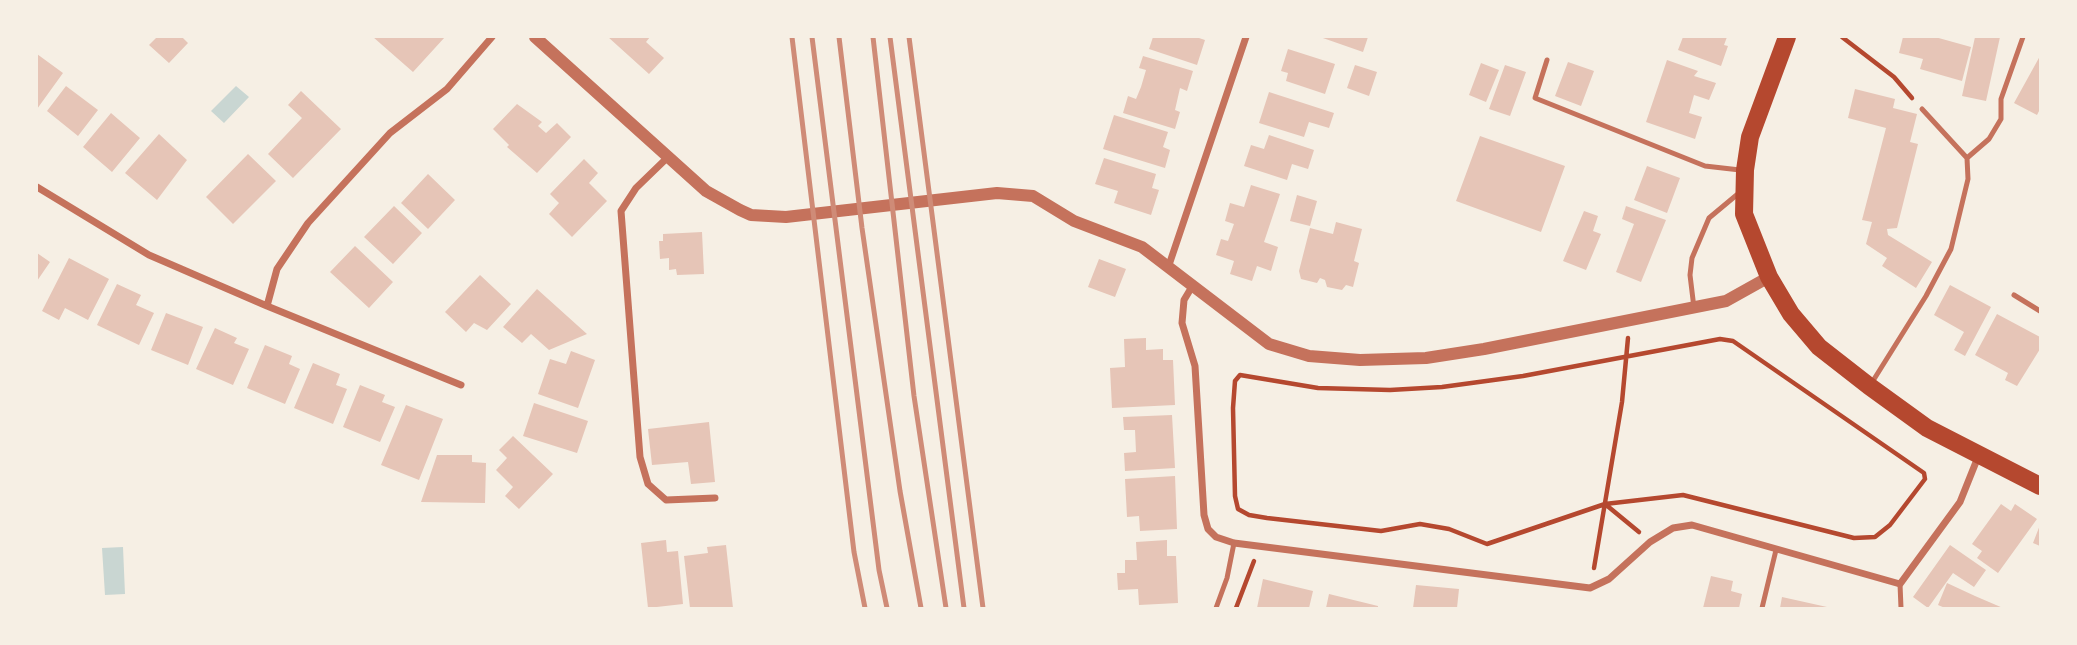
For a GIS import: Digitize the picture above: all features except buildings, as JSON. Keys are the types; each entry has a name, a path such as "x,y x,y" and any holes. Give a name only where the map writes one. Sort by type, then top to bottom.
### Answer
{"main road":[{"path":"1787,37 1750,137 1743,189 1744,214 1769,277 1791,314 1819,347 1869,386 1927,428 2040,486"}],"street":[{"path":"267,306 277,269 307,223 390,133 447,89 492,37"},
{"path":"535,37 706,191 751,215 786,217 997,193 1032,196 1074,221 1142,247 1269,344 1309,356 1360,360 1426,358 1726,301 1769,277"},
{"path":"1169,265 1246,37"},
{"path":"668,156 636,188 621,211 640,457 649,484 666,500 715,498"},
{"path":"37,187 149,255 461,386"},
{"path":"1193,285 1184,300 1182,323 1195,366 1204,515 1208,529 1216,537 1234,543 1590,588 1609,579 1650,542 1674,528 1692,525 1900,584 1961,502 1978,456"}],"lane":[{"path":"1967,159 1989,139 2001,119 2001,99 2022,37"},
{"path":"1546,60 1535,98 1705,166 1745,170"},
{"path":"1869,386 1926,296 1951,249 1968,179 1967,159 1922,109"},
{"path":"1694,308 1690,275 1692,258 1709,219 1743,189"},
{"path":"2014,295 2040,311"},
{"path":"1216,608 1227,578 1234,543"},
{"path":"1762,608 1776,550"},
{"path":"1900,584 1901,608"}],"path":[{"path":"1842,37 1894,78 1922,109"},
{"path":"1590,588 1622,402 1629,320"},
{"path":"1720,339 1733,341 1898,454 1924,473 1926,479 1890,525 1875,537 1854,538 1684,495 1605,504 1487,544 1449,529 1420,524 1381,531 1249,515 1238,509 1235,496 1233,408 1236,381 1240,375 1318,388 1390,390 1442,387 1523,376 1626,354 1720,339"},
{"path":"1605,504 1650,542"},
{"path":"1236,608 1254,562 1256,546"}],"shaded area":[{"path":"236,86 249,97 224,123 211,111"},
{"path":"123,547 125,594 105,595 102,548"}],"railway":[{"path":"792,37 854,552 865,608"},
{"path":"812,37 879,570 887,608"},
{"path":"839,37 862,228 900,491 921,608"},
{"path":"873,37 914,396 946,608"},
{"path":"890,37 964,608"},
{"path":"909,37 983,608"}]}
